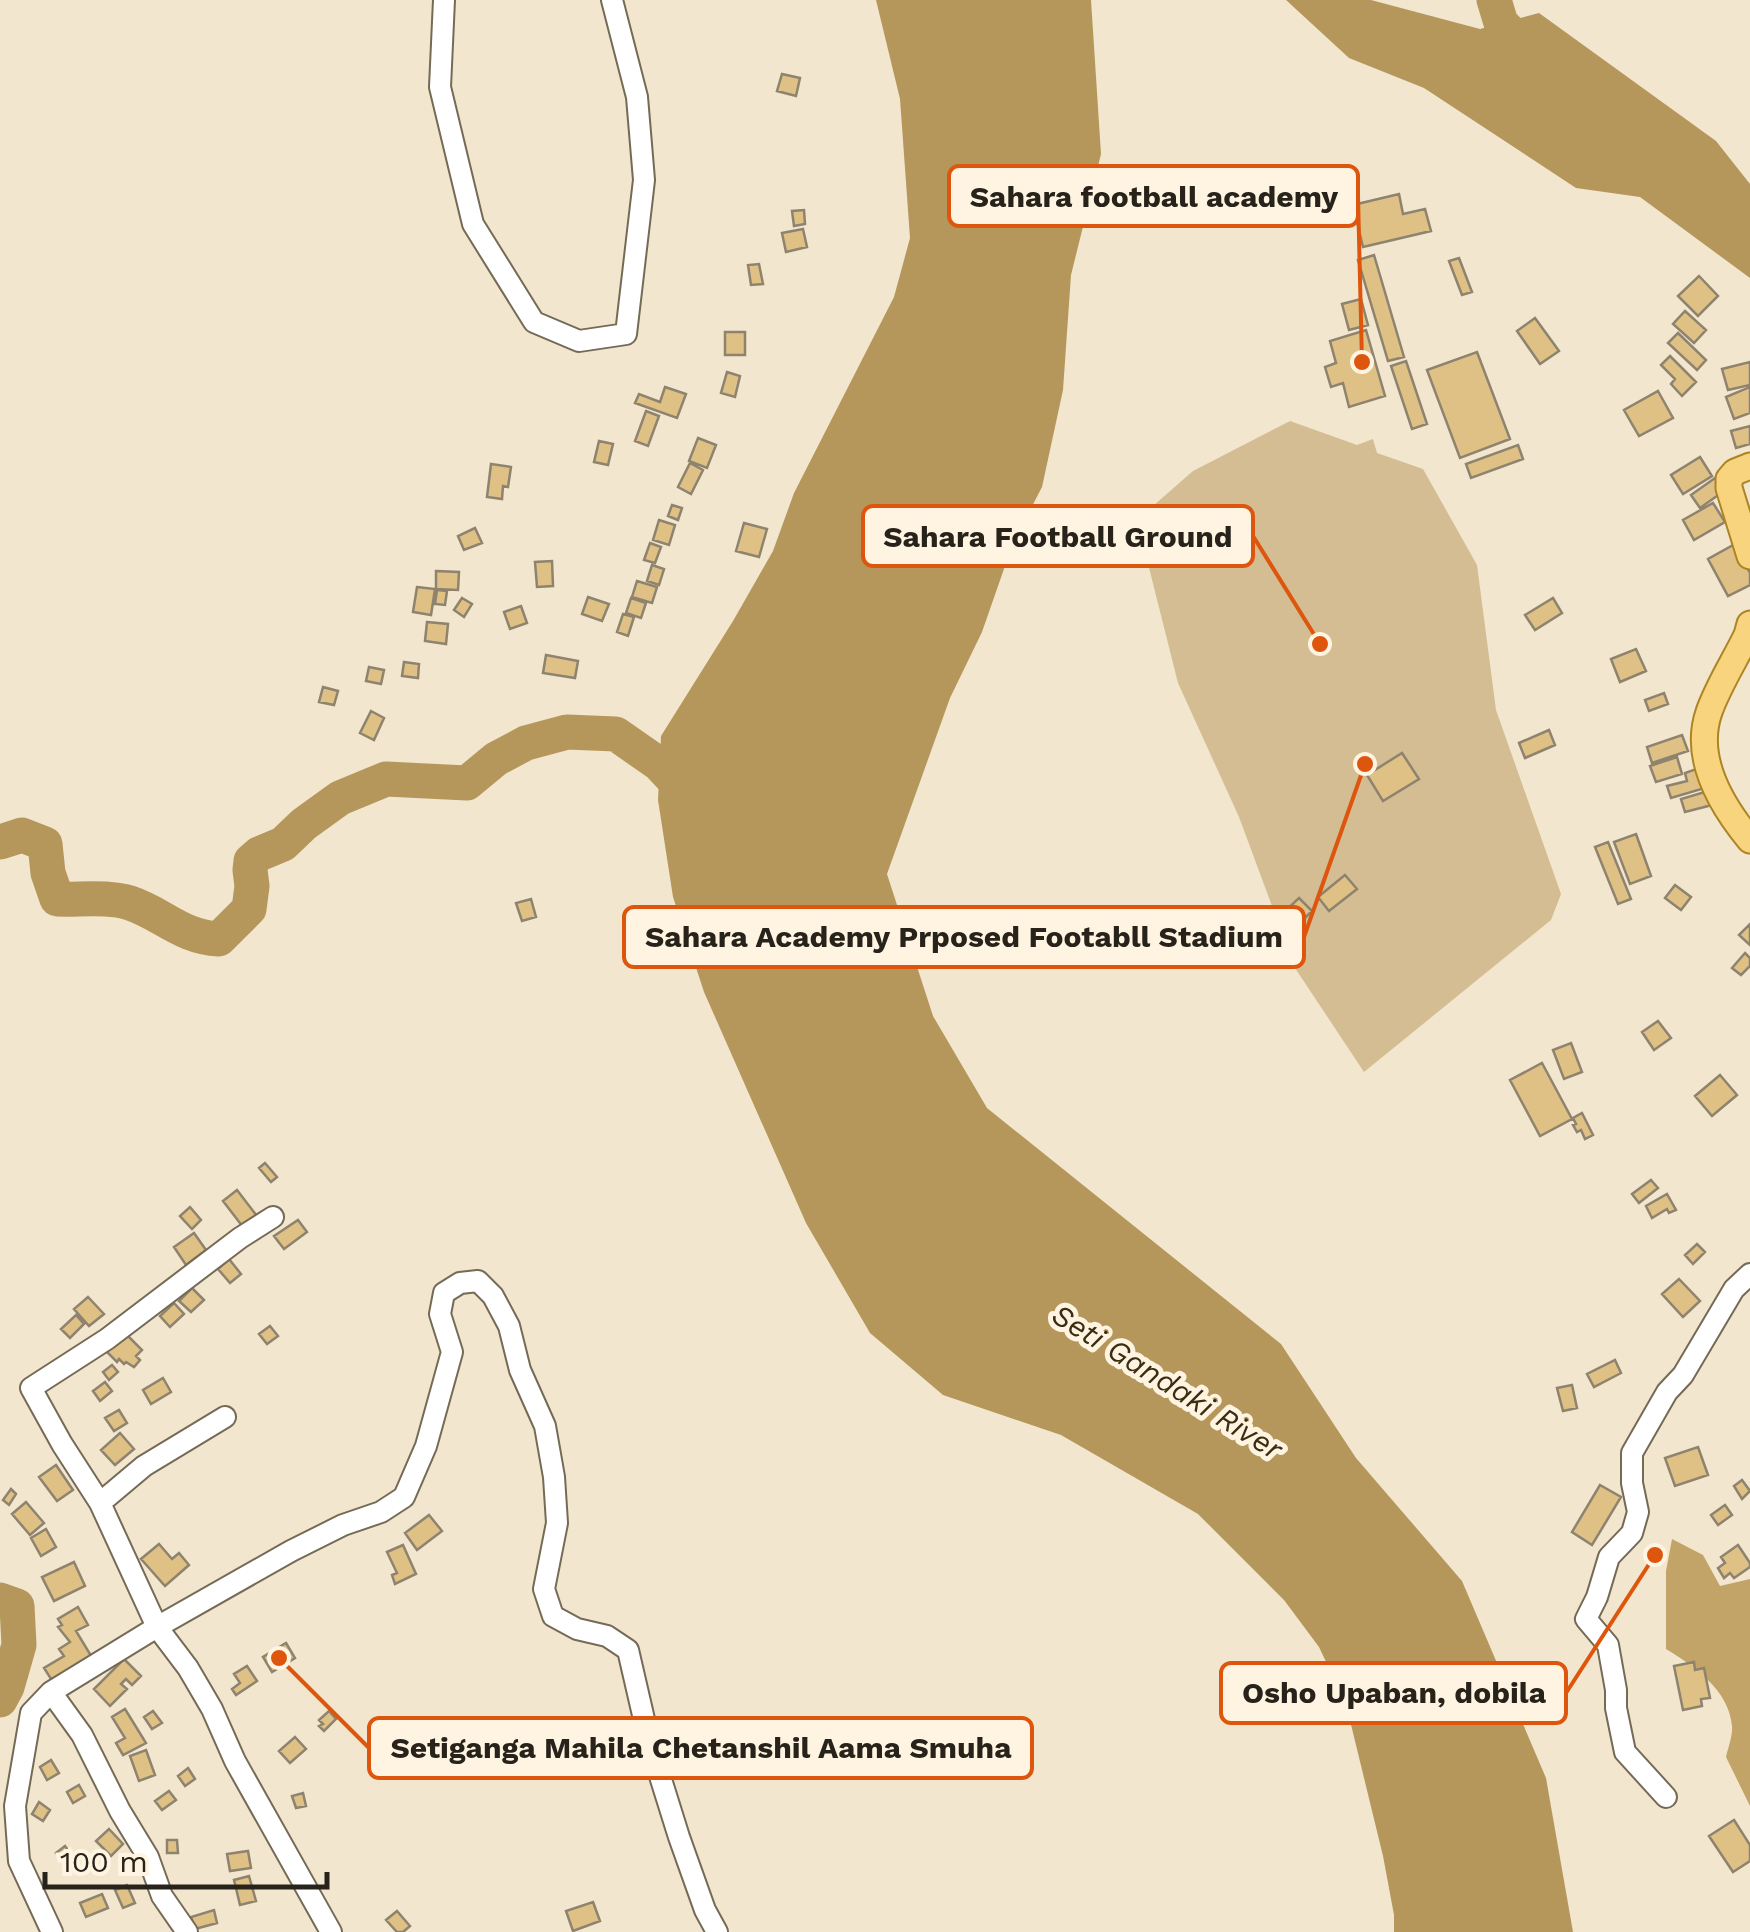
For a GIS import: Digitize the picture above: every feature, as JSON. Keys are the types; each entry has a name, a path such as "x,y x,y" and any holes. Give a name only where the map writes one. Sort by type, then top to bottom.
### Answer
{"main road":[{"path":"1750,466 1735,472 1728,488 1750,556"},
{"path":"1750,624 1708,714 1704,753 1733,819 1750,840"}],"street":[{"path":"444,0 440,87 473,224 534,322 579,341 626,334 644,180 637,97 612,0"},
{"path":"274,1217 240,1238 107,1339 31,1388 100,1503 157,1627 204,1696 325,1929"},
{"path":"1666,1797 1625,1752 1608,1645 1586,1620 1609,1557 1632,1533 1638,1512 1632,1483 1632,1453 1734,1289 1750,1274"},
{"path":"52,1932 18,1860 15,1806 31,1713 51,1692 157,1627 291,1551 342,1525 381,1512 404,1497 426,1446 452,1352 440,1314 444,1292 460,1283 478,1281 494,1296 509,1326 520,1370 546,1426 557,1522 544,1589 553,1616 577,1629 607,1636 628,1650 649,1741 679,1837 717,1932"},
{"path":"100,1503 144,1466 225,1417"},
{"path":"51,1692 82,1736 148,1857 162,1896 187,1932"}],"shaded area":[{"path":"1290,421 1357,445 1373,439 1377,453 1423,469 1477,565 1496,710 1561,894 1551,920 1364,1072 1295,968 1239,817 1178,683 1137,520 1193,471"},
{"path":"1672,1539 1703,1555 1720,1586 1750,1579 1750,1806 1726,1757 1732,1730 1724,1701 1698,1671 1666,1649 1666,1571"}],"water":[{"name":"Seti Gandaki River","path":"876,0 1091,0 1101,154 1071,275 1063,390 1042,487 1013,543 982,632 950,698 887,874 933,1016 987,1108 1281,1344 1356,1458 1462,1581 1546,1778 1573,1932 1394,1932 1383,1856 1346,1704 1319,1647 1284,1600 1198,1514 1061,1435 943,1395 870,1333 806,1223 704,992 673,897 658,800 661,736 773,551 794,493 894,297 910,238 900,99"},
{"path":"1286,0 1371,0 1480,29 1539,13 1716,141 1750,184 1750,278 1640,197 1576,188 1424,88 1349,58"}],"building":[{"path":"782,74 800,78 796,96 777,91"},
{"path":"1399,194 1403,214 1425,209 1431,231 1363,247 1353,205"},
{"path":"804,210 805,224 794,226 792,211"},
{"path":"803,229 807,247 786,252 782,233"},
{"path":"1374,255 1404,357 1388,361 1358,260"},
{"path":"1459,258 1472,292 1462,295 1449,261"},
{"path":"759,264 763,284 751,285 748,265"},
{"path":"1699,276 1718,296 1698,316 1678,296"},
{"path":"1361,299 1368,325 1349,330 1342,304"},
{"path":"1685,311 1706,330 1694,343 1673,324"},
{"path":"1535,318 1559,351 1540,364 1517,331"},
{"path":"1366,330 1385,396 1349,407 1343,383 1331,387 1325,367 1336,363 1330,341"},
{"path":"725,332 745,332 745,355 725,355"},
{"path":"1678,333 1706,360 1697,370 1668,343"},
{"path":"1477,352 1510,439 1460,458 1427,370"},
{"path":"1670,356 1696,382 1682,396 1671,384 1675,379 1661,365"},
{"path":"1406,361 1427,424 1412,429 1391,366"},
{"path":"1750,362 1750,385 1728,390 1722,369"},
{"path":"727,372 740,376 735,397 721,393"},
{"path":"665,387 686,394 677,418 635,403 639,394 660,402"},
{"path":"1750,387 1750,413 1734,419 1726,397"},
{"path":"1658,391 1673,418 1639,436 1624,410"},
{"path":"646,411 659,416 648,446 635,441"},
{"path":"1750,426 1750,444 1736,448 1731,431"},
{"path":"698,438 716,445 707,468 689,461"},
{"path":"599,441 613,444 608,465 594,462"},
{"path":"1518,445 1523,459 1471,478 1466,464"},
{"path":"1700,457 1712,476 1683,494 1671,475"},
{"path":"690,463 703,470 691,494 678,487"},
{"path":"491,464 511,467 502,499 487,497"},
{"path":"1715,478 1724,491 1700,508 1691,495"},
{"path":"1713,503 1725,522 1694,540 1683,520"},
{"path":"672,505 682,508 678,520 668,516"},
{"path":"659,520 675,525 669,545 653,540"},
{"path":"744,523 767,529 759,557 736,551"},
{"path":"475,528 482,543 464,550 458,536"},
{"path":"650,543 661,547 655,563 644,560"},
{"path":"1735,544 1750,573 1750,585 1728,596 1708,559"},
{"path":"552,561 553,586 537,587 535,562"},
{"path":"652,565 664,569 659,585 647,581"},
{"path":"436,571 459,572 458,590 436,589"},
{"path":"637,581 657,587 652,603 632,597"},
{"path":"417,587 435,589 431,615 413,612"},
{"path":"437,590 447,591 445,605 435,604"},
{"path":"588,597 609,604 602,621 582,614"},
{"path":"462,598 472,604 464,617 454,610"},
{"path":"631,598 646,603 641,618 626,613"},
{"path":"1553,598 1562,613 1535,630 1525,615"},
{"path":"521,606 527,623 510,629 504,612"},
{"path":"623,614 634,617 628,636 617,632"},
{"path":"427,622 448,624 446,644 425,641"},
{"path":"1636,649 1646,671 1620,682 1611,659"},
{"path":"546,655 578,661 575,678 543,673"},
{"path":"404,662 419,664 418,678 402,676"},
{"path":"369,667 384,670 381,684 366,681"},
{"path":"323,687 338,691 334,705 319,702"},
{"path":"1664,693 1668,704 1649,711 1645,700"},
{"path":"371,711 384,718 374,740 360,733"},
{"path":"1549,730 1555,745 1525,758 1519,743"},
{"path":"1682,735 1688,751 1652,763 1647,747"},
{"path":"1402,753 1419,779 1383,801 1367,775"},
{"path":"1677,757 1682,774 1656,782 1650,766"},
{"path":"1699,768 1705,788 1671,798 1667,786 1687,781 1685,773"},
{"path":"1708,791 1712,805 1685,812 1681,799"},
{"path":"1636,834 1651,876 1630,884 1614,842"},
{"path":"1608,842 1631,899 1618,904 1595,847"},
{"path":"1345,875 1357,889 1329,911 1318,897"},
{"path":"1675,885 1691,897 1681,910 1665,898"},
{"path":"1299,898 1312,911 1296,927 1283,913"},
{"path":"531,899 536,917 522,921 516,903"},
{"path":"1750,924 1750,945 1739,935"},
{"path":"1745,953 1750,966 1741,975 1732,968"},
{"path":"1658,1021 1671,1038 1654,1050 1642,1032"},
{"path":"1571,1043 1582,1072 1564,1079 1553,1050"},
{"path":"1542,1063 1572,1119 1540,1136 1510,1080"},
{"path":"1720,1075 1737,1095 1712,1116 1695,1096"},
{"path":"1582,1113 1593,1135 1585,1139 1573,1125 1573,1118"},
{"path":"265,1163 277,1177 271,1182 259,1168"},
{"path":"1651,1180 1658,1188 1639,1203 1632,1194"},
{"path":"237,1190 257,1216 243,1227 223,1201"},
{"path":"1667,1194 1676,1210 1669,1213 1667,1209 1652,1218 1646,1206"},
{"path":"190,1207 201,1220 192,1229 180,1216"},
{"path":"298,1220 307,1232 284,1249 274,1236"},
{"path":"194,1233 206,1250 186,1265 174,1247"},
{"path":"1697,1244 1705,1252 1693,1264 1685,1255"},
{"path":"229,1259 241,1274 230,1283 218,1269"},
{"path":"1679,1279 1700,1301 1683,1317 1662,1294"},
{"path":"192,1288 204,1300 191,1312 179,1301"},
{"path":"88,1297 104,1314 89,1326 74,1309"},
{"path":"174,1303 184,1314 170,1327 160,1316"},
{"path":"76,1315 84,1324 70,1338 61,1329"},
{"path":"270,1326 278,1336 267,1344 259,1334"},
{"path":"124,1332 142,1350 134,1367 119,1359 117,1362 106,1351"},
{"path":"1615,1360 1621,1373 1594,1387 1587,1374"},
{"path":"112,1365 118,1372 109,1380 103,1372"},
{"path":"163,1378 171,1392 151,1404 143,1390"},
{"path":"105,1382 112,1391 100,1401 93,1391"},
{"path":"1572,1385 1577,1408 1563,1411 1557,1388"},
{"path":"119,1410 127,1423 114,1431 105,1418"},
{"path":"120,1433 134,1449 115,1465 101,1450"},
{"path":"1698,1447 1708,1475 1675,1486 1665,1458"},
{"path":"56,1465 73,1490 57,1501 39,1477"},
{"path":"1742,1480 1750,1491 1742,1499 1734,1486"},
{"path":"1600,1485 1621,1497 1592,1545 1572,1532"},
{"path":"11,1489 16,1494 9,1505 3,1500"},
{"path":"26,1502 44,1523 30,1535 12,1514"},
{"path":"1725,1505 1732,1515 1718,1525 1711,1515"},
{"path":"429,1515 442,1531 417,1550 405,1533"},
{"path":"46,1529 56,1547 41,1556 31,1538"},
{"path":"159,1544 172,1559 179,1553 189,1565 165,1586 141,1559"},
{"path":"403,1545 416,1574 395,1584 392,1575 397,1573 387,1552"},
{"path":"1738,1545 1750,1567 1734,1578 1730,1573 1724,1578 1718,1568 1725,1563 1721,1557"},
{"path":"74,1562 85,1586 54,1601 42,1577"},
{"path":"78,1607 88,1625 76,1631 93,1659 53,1682 44,1668 64,1656 59,1649 70,1642 58,1627 62,1625 58,1619"},
{"path":"286,1643 295,1658 272,1672 263,1657"},
{"path":"124,1659 141,1676 132,1685 126,1679 121,1684 127,1689 110,1706 94,1689"},
{"path":"1694,1662 1695,1670 1704,1668 1710,1698 1701,1699 1702,1706 1683,1710 1674,1666"},
{"path":"247,1666 257,1681 236,1695 232,1689 240,1683 234,1674"},
{"path":"125,1709 146,1743 123,1755 116,1743 125,1738 112,1717"},
{"path":"153,1711 162,1723 152,1729 144,1717"},
{"path":"329,1711 336,1719 324,1731 319,1720"},
{"path":"295,1737 306,1749 290,1763 279,1751"},
{"path":"146,1750 155,1775 139,1781 130,1756"},
{"path":"51,1760 59,1773 47,1780 40,1767"},
{"path":"188,1768 195,1779 185,1786 178,1776"},
{"path":"79,1785 85,1796 73,1803 67,1792"},
{"path":"169,1791 176,1800 162,1810 155,1801"},
{"path":"303,1793 306,1806 296,1808 292,1796"},
{"path":"39,1802 50,1810 43,1821 32,1814"},
{"path":"1734,1820 1750,1845 1750,1861 1733,1872 1709,1836"},
{"path":"109,1829 123,1844 111,1856 96,1841"},
{"path":"167,1840 177,1840 178,1853 167,1853"},
{"path":"65,1846 73,1857 65,1863 56,1853"},
{"path":"248,1851 251,1868 230,1871 227,1854"},
{"path":"249,1876 256,1901 240,1905 234,1880"},
{"path":"127,1885 135,1903 123,1908 115,1890"},
{"path":"102,1894 108,1908 86,1917 80,1903"},
{"path":"593,1902 600,1921 573,1931 566,1911"},
{"path":"214,1910 217,1923 195,1929 191,1917"},
{"path":"397,1911 410,1926 403,1932 397,1932 386,1920"}],"waterway":[{"path":"1494,0 1501,23 1532,55"},
{"path":"0,842 22,835 45,844 48,873 57,899 121,901 183,930 219,939 249,909 251,861 283,844 340,798 386,779 467,783 496,759 526,743 567,732 616,734 659,764 690,797"},
{"path":"0,1600 17,1606 19,1645 0,1700"}],"place":[{"name":"Sahara football academy","path":"1362,362"},
{"name":"Sahara Football Ground","path":"1320,644"},
{"name":"Sahara Academy Prposed Footabll Stadium","path":"1365,764"},
{"name":"Osho Upaban, dobila","path":"1655,1555"},
{"name":"Setiganga Mahila Chetanshil Aama Smuha","path":"279,1658"}]}
